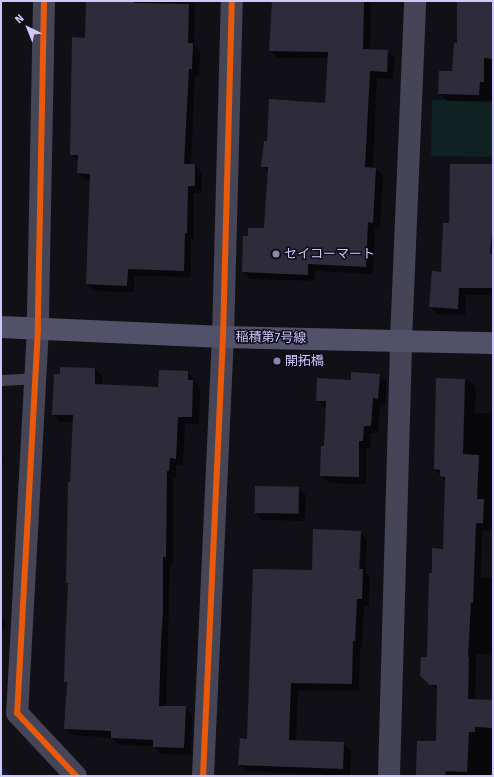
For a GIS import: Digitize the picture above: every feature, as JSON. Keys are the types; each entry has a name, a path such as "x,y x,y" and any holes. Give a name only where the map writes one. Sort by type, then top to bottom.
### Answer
{"street":[{"path":"44,1 38,328 17,714 76,776"},
{"path":"203,776 223,337 232,1"},
{"path":"389,776 401,340 415,1"},
{"name":"稲積第7号線","path":"1,327 223,337 493,343"}],"lane":[{"path":"1,380 35,378"}],"shaded area":[{"path":"432,100 493,101 492,157 431,156"}],"building":[{"path":"86,1 134,1 134,3 189,4 188,43 193,43 192,69 189,69 184,164 195,164 195,186 188,186 187,233 185,233 184,271 128,269 127,286 86,284 90,174 77,173 78,155 70,155 72,37 85,38"},
{"path":"272,1 364,1 363,49 388,50 387,72 370,71 365,167 376,168 373,223 368,222 366,267 308,264 308,275 242,272 243,236 248,236 248,228 264,228 268,167 261,167 264,141 267,141 269,99 325,103 328,52 269,51"},
{"path":"457,1 493,1 493,59 484,58 484,82 480,82 479,95 438,94 439,71 452,71 454,43 457,43"},
{"path":"450,164 493,164 493,221 490,254 493,254 493,288 459,288 458,309 429,307 432,271 441,272 443,223 449,223"},
{"path":"60,367 95,368 95,384 158,387 159,370 188,371 188,380 193,380 192,417 178,417 176,459 170,458 169,471 167,471 166,557 163,557 163,612 159,706 186,706 184,748 153,747 153,740 111,738 111,731 64,729 67,682 64,682 68,583 66,583 68,482 70,482 73,415 52,415 54,374 60,374"},
{"path":"351,372 380,374 378,399 373,398 371,426 364,426 363,441 359,441 359,477 320,476 321,446 324,446 326,401 316,401 317,378 351,380"},
{"path":"436,378 465,379 463,454 479,455 477,499 484,499 483,523 476,523 473,603 471,602 468,657 468,699 493,700 493,728 475,727 475,732 469,732 467,772 446,771 445,776 416,775 417,741 436,741 437,685 430,685 420,676 421,657 427,657 429,573 432,573 432,548 443,549 445,477 440,476 440,470 434,469"},
{"path":"255,486 299,487 299,514 255,513"},
{"path":"313,529 361,531 359,569 363,569 362,599 357,599 355,641 353,641 352,684 291,683 289,740 344,742 343,769 238,765 240,738 247,739 253,569 312,570"}],"waterway":[{"path":"1,771 6,776"}],"cycle path":[{"path":"44,1 38,328 17,713 76,776"},
{"path":"203,776 223,337 232,1"}],"place":[{"name":"セイコーマート","path":"276,254"},
{"name":"開拓橋","path":"277,361"}]}
